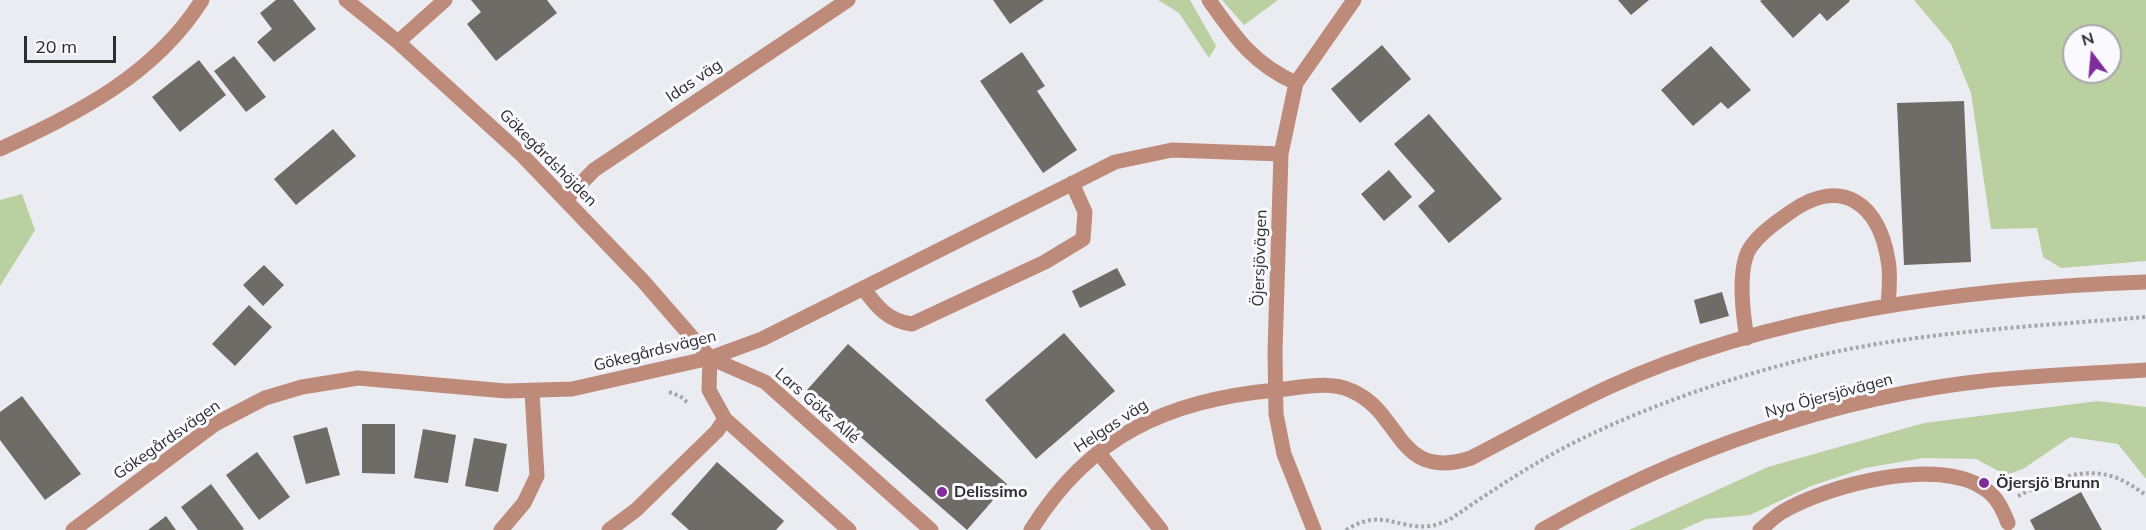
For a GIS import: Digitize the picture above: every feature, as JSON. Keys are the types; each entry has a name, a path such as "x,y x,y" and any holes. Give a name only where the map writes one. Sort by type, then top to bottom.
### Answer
{"street":[{"path":"0,149 112,92 159,55 185,27 202,0"},
{"name":"Gökegårdshöjden","path":"346,0 398,42 522,155 566,199 710,358"},
{"path":"398,42 445,0"},
{"name":"Idas väg","path":"566,199 594,170 849,0"},
{"path":"1209,0 1242,47 1274,73 1296,83"},
{"name":"Öjersjövägen","path":"1314,530 1284,454 1275,390 1281,154 1296,83 1354,0"},
{"name":"Gökegårdsvägen","path":"73,530 215,424 265,398 302,387 358,378 531,392 572,389 710,358 762,339 1115,162 1172,150 1281,154"},
{"path":"863,288 884,313 897,322 912,324 1045,262 1083,239 1085,212 1072,183"},
{"path":"1747,338 1743,316 1743,272 1749,249 1776,222 1801,205 1824,196 1852,198 1868,211 1883,239 1889,263 1888,306"},
{"name":"Helgas väg","path":"1031,530 1047,504 1071,475 1098,452 1172,410 1209,399 1323,385 1351,390 1372,402 1399,439 1418,457 1438,465 1471,458 1610,387 1747,338 1855,312 1968,294 2146,282"},
{"path":"710,358 709,390 721,425 849,530"},
{"name":"Lars Göks Allé","path":"710,358 765,382 931,530"},
{"name":"Nya Öjersjövägen","path":"1542,530 1595,500 1676,464 1813,416 1884,398 1990,381 2146,370"},
{"path":"501,530 524,503 537,476 531,392"},
{"path":"609,530 636,510 721,425"},
{"path":"1098,452 1161,530"},
{"path":"1760,530 1781,513 1810,500 1872,480 1913,473 1952,476 1985,489 2000,504 2008,523"}],"path":[{"path":"1346,530 1355,524 1379,518 1429,526 1449,520 1576,442 1661,405 1732,380 1822,355 1971,331 2146,317"},
{"path":"660,393 670,391 680,396 721,425"},
{"path":"2000,504 2056,478 2091,473 2117,478 2146,495"}],"green space":[{"path":"1158,0 1190,0 1216,46 1209,58 1179,13"},
{"path":"1222,0 1278,0 1244,25"},
{"path":"1914,0 2146,0 2146,261 2061,268 2043,257 2037,228 1991,229 1971,93 1951,44"},
{"path":"22,194 35,230 0,286 0,200"},
{"path":"2098,401 2146,407 2146,479 2118,444 2070,437 2023,469 2006,475 1976,459 1923,458 1865,468 1811,486 1750,515 1706,519 1681,530 1629,530 1768,467 1924,423"}],"building":[{"path":"276,0 293,0 316,29 274,62 257,42 272,29 260,13"},
{"path":"471,0 547,0 557,13 496,61 467,24 481,12"},
{"path":"993,0 1044,0 1010,24"},
{"path":"1618,0 1649,0 1631,15"},
{"path":"1760,1 1850,1 1827,21 1820,13 1793,38"},
{"path":"1382,45 1411,79 1360,123 1331,89"},
{"path":"1711,46 1751,90 1728,109 1721,102 1693,126 1661,90"},
{"path":"1022,52 1045,86 1037,91 1077,150 1043,173 980,81"},
{"path":"234,56 266,97 246,112 214,71"},
{"path":"199,60 226,95 180,132 152,97"},
{"path":"1964,101 1971,262 1904,265 1897,103"},
{"path":"1429,114 1502,199 1449,243 1418,206 1435,191 1394,144"},
{"path":"333,129 356,156 296,205 274,179"},
{"path":"1389,170 1412,197 1384,221 1361,194"},
{"path":"264,265 284,285 263,306 243,285"},
{"path":"1117,268 1126,285 1080,308 1072,291"},
{"path":"1722,292 1729,316 1700,324 1694,300"},
{"path":"249,305 272,327 235,366 212,344"},
{"path":"1064,333 1115,391 1036,459 985,400"},
{"path":"848,344 1007,484 967,530 807,390"},
{"path":"22,396 81,474 45,500 0,440 0,412"},
{"path":"362,424 395,424 395,474 362,473"},
{"path":"327,427 340,475 306,484 293,436"},
{"path":"423,429 456,435 448,483 414,478"},
{"path":"474,438 507,444 498,492 465,486"},
{"path":"257,452 290,497 259,520 226,475"},
{"path":"717,462 784,521 776,530 689,530 671,514"},
{"path":"211,484 244,529 198,530 181,507"},
{"path":"2081,492 2102,530 2035,530 2030,520"},
{"path":"166,516 176,530 148,530"}],"place":[{"name":"Öjersjö Brunn","path":"1984,483"},
{"name":"Delissimo","path":"942,492"}]}
